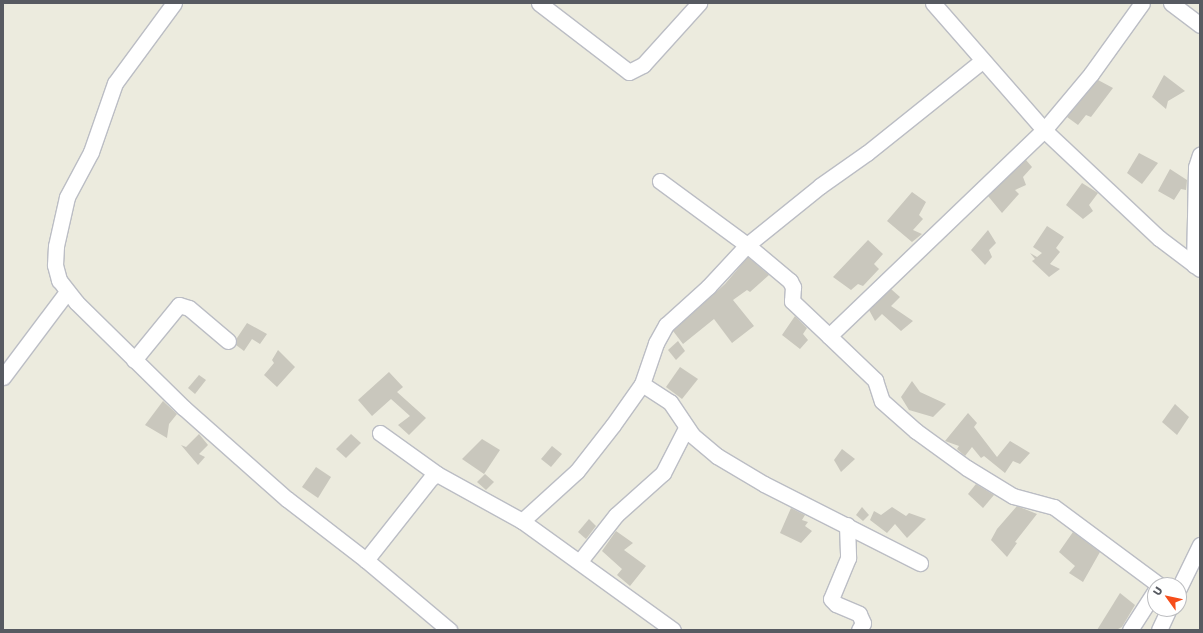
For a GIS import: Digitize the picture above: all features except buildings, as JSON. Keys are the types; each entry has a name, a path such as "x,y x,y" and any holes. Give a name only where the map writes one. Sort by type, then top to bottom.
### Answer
{"street":[{"path":"174,3 115,83 91,152 67,197 55,256 59,280 66,293 184,408 287,499 366,560 449,630"},
{"path":"539,3 629,72 643,66 699,3"},
{"path":"933,3 982,61 1044,130 1159,238 1197,267"},
{"path":"829,336 1044,130 1091,74 1142,3"},
{"path":"1171,3 1200,26"},
{"path":"522,521 582,467 642,384 656,343 666,325 708,287 747,245 982,61"},
{"path":"1197,267 1196,167 1200,155"},
{"path":"660,181 747,245 790,280 793,287 792,301 875,380 882,401 916,431 967,468 1013,496 1054,507 1148,577"},
{"path":"3,377 66,293"},
{"path":"134,360 179,305 189,308 228,341"},
{"path":"642,384 670,402 686,428 698,441 724,460 764,484 847,525 920,564"},
{"path":"580,561 616,515 663,473 686,428"},
{"path":"380,433 437,474 522,521 580,561 673,630"},
{"path":"366,560 431,478 437,474"},
{"path":"847,525 848,558 831,599 859,614 863,623 860,630"},
{"path":"1187,579 1194,572 1200,545"},
{"path":"1130,630 1147,603"},
{"path":"1159,630 1165,617"}]}
